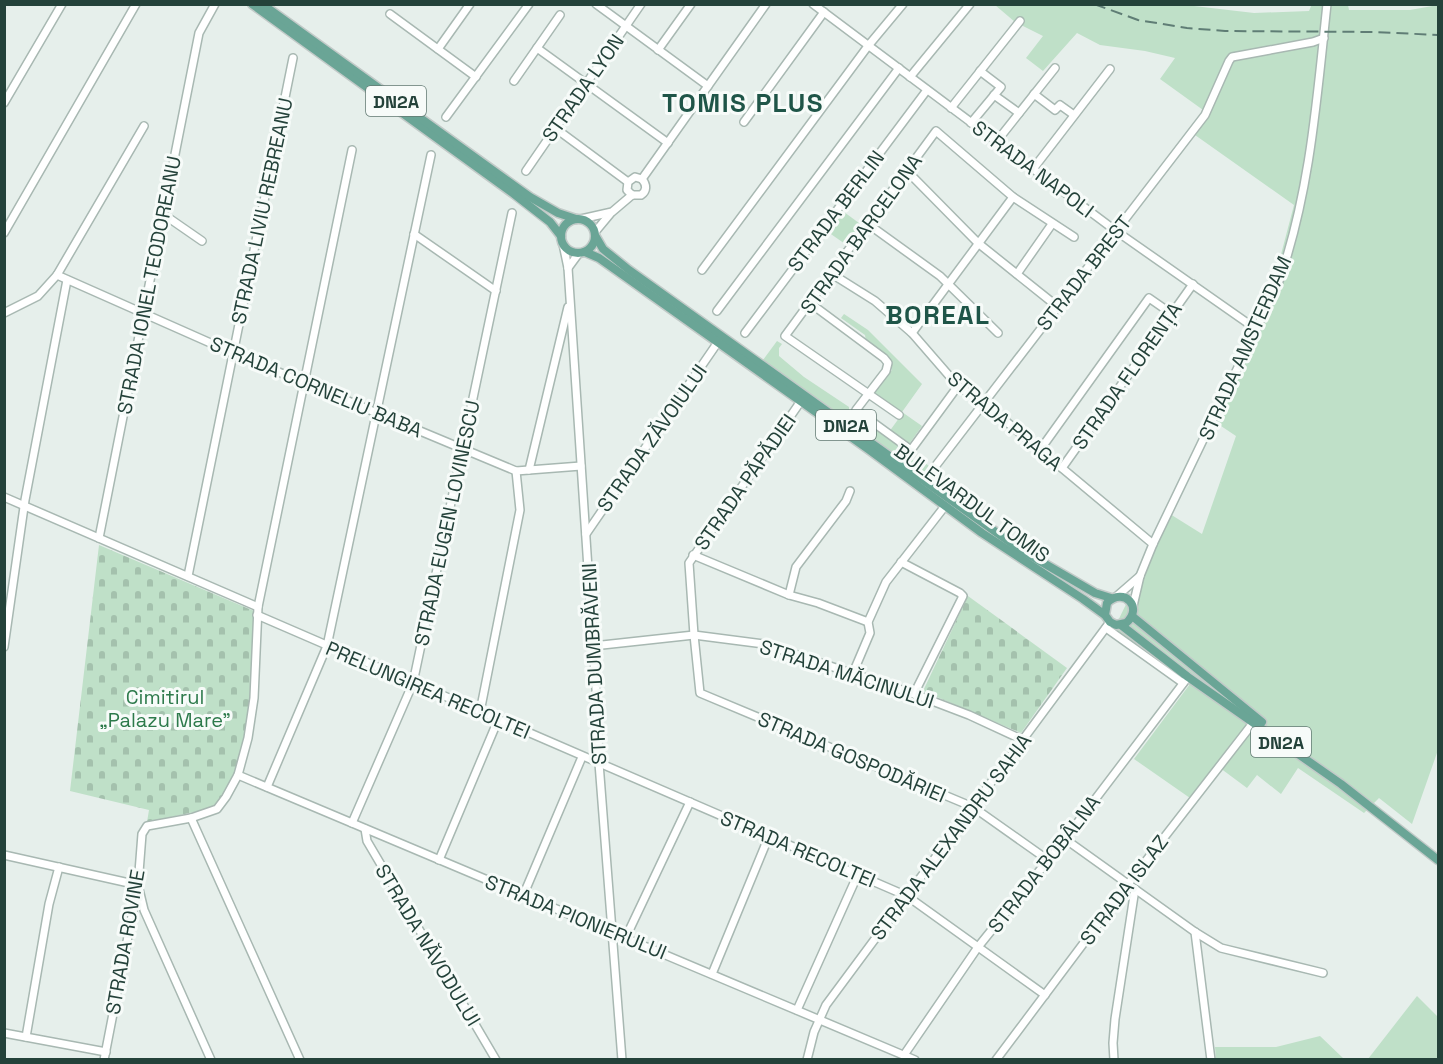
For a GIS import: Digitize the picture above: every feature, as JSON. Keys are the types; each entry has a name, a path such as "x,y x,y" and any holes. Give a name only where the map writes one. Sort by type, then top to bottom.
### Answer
{"main road":[{"name":"DN2A","path":"252,4 550,222 568,250 582,252"},
{"name":"DN2A","path":"262,4 531,197 558,213 590,223 595,234"},
{"path":"562,240 565,225 579,219"},
{"path":"582,252 594,244 595,234"},
{"name":"BULEVARDUL TOMIS","path":"595,234 603,249 629,270 1021,550 1095,593 1114,597"},
{"name":"BULEVARDUL TOMIS","path":"582,252 599,258 1107,622"},
{"path":"1114,597 1124,597 1132,611 1126,623 1121,625 1107,622 1107,603 1114,597"},
{"name":"DN2A","path":"1132,611 1258,719 1344,779 1438,853"},
{"name":"DN2A","path":"1121,625 1186,680 1253,723 1372,807 1438,860"}],"street":[{"path":"4,103 62,4"},
{"path":"4,233 136,4"},
{"name":"STRADA IONEL TEODOREANU","path":"99,538 198,33 215,4"},
{"path":"438,49 470,4"},
{"path":"446,117 529,4"},
{"path":"596,4 708,86"},
{"name":"STRADA LYON","path":"526,171 641,4"},
{"path":"658,50 691,4"},
{"path":"642,179 766,4"},
{"name":"STRADA NAPOLI","path":"813,4 1116,231 1256,329"},
{"path":"702,270 868,46 903,4"},
{"path":"910,77 970,4"},
{"name":"STRADA AMSTERDAM","path":"1132,611 1140,576 1154,544 1278,284 1290,251 1308,165 1327,4"},
{"path":"744,122 824,12"},
{"path":"390,14 476,77"},
{"path":"514,81 560,15"},
{"path":"951,108 1020,21"},
{"name":"STRADA BREST","path":"924,481 1205,115 1232,57 1324,38"},
{"path":"537,48 668,143"},
{"name":"STRADA LIVIU REBREANU","path":"188,576 293,58"},
{"name":"STRADA BERLIN","path":"717,311 898,68"},
{"path":"997,141 1055,68"},
{"path":"1034,169 1110,69"},
{"path":"971,123 1001,87 980,71"},
{"name":"STRADA BERLIN","path":"745,333 927,90"},
{"path":"1034,94 1055,110 1060,105 1074,116"},
{"path":"994,95 1019,113"},
{"path":"4,313 38,296 57,275 144,126"},
{"path":"555,128 628,182"},
{"name":"STRADA BARCELONA","path":"868,394 785,336 936,132 1013,196"},
{"path":"300,1059 192,818 217,809 226,797 238,775 248,738 254,698 257,611 352,150"},
{"path":"267,787 327,646 430,155"},
{"path":"908,171 978,243 1058,307"},
{"path":"595,234 612,212 632,195 640,195 645,191 646,184 642,179 634,177 628,182 627,190 632,195"},
{"path":"912,333 1013,196 1074,237"},
{"path":"579,219 612,212"},
{"name":"STRADA EUGEN LOVINESCU","path":"352,823 413,683 512,213"},
{"path":"163,214 202,241"},
{"path":"868,224 940,276 998,333"},
{"path":"1017,274 1053,224"},
{"path":"414,234 496,291"},
{"name":"STRADA DUMBRĂVENI","path":"562,240 568,268 599,763 622,1059"},
{"path":"568,268 582,252"},
{"name":"STRADA PRAGA","path":"831,274 875,301 912,333 958,386 984,403 1154,544"},
{"name":"STRADA CORNELIU BABA","path":"57,275 233,353 516,471 580,466"},
{"path":"4,647 25,506 67,280"},
{"name":"STRADA FLORENȚA","path":"1062,468 1193,284"},
{"path":"1040,450 1149,298 1172,314"},
{"path":"529,470 570,299"},
{"path":"810,303 879,353 888,363 886,371 856,410 911,450 958,386"},
{"name":"STRADA ZĂVOIULUI","path":"586,534 718,342"},
{"path":"868,394 899,415"},
{"name":"STRADA PĂPĂDIEI","path":"694,635 689,562 801,401"},
{"path":"480,712 520,510 516,471"},
{"path":"789,595 796,567 846,501 850,491"},
{"name":"PRELUNGIREA RECOLTEI","path":"4,497 188,576 327,646 599,763"},
{"path":"853,673 870,633 868,622 886,582 945,506"},
{"path":"693,555 789,595 818,603 868,622"},
{"path":"901,562 963,596 914,694"},
{"name":"STRADA AMSTERDAM","path":"1114,597 1140,576"},
{"path":"1107,622 1186,680"},
{"name":"STRADA ALEXANDRU SAHIA","path":"807,1059 813,1032 826,1005 1023,740 1107,622"},
{"name":"STRADA MĂCINULUI","path":"593,646 694,635 764,644 969,714 1023,740"},
{"name":"STRADA GOSPODĂRIEI","path":"694,635 700,693 973,807 1048,860"},
{"name":"STRADA BOBÂLNA","path":"904,1055 978,947 1065,839 1186,680"},
{"path":"438,860 498,720"},
{"name":"STRADA ISLAZ","path":"996,1059 1253,723"},
{"path":"523,896 582,757"},
{"name":"STRADA RECOLTEI","path":"599,763 907,896 1045,995"},
{"name":"STRADA PIONIERULUI","path":"238,775 915,1059"},
{"path":"626,937 690,802"},
{"name":"STRADA ROVINE","path":"105,1055 138,885 142,834 147,826 192,818"},
{"name":"STRADA NĂVODULUI","path":"365,829 367,841 496,1059"},
{"path":"712,974 769,836"},
{"path":"1065,839 1221,948 1323,973"},
{"path":"4,855 138,885 144,910 211,1059"},
{"path":"26,1037 49,904 58,867"},
{"path":"797,1010 858,874"},
{"path":"1114,1059 1114,1019 1136,889"},
{"path":"1195,932 1211,1059"},
{"path":"4,1033 105,1055"}],"green space":[{"path":"1177,4 1254,13 1309,11 1312,4 1348,5 1349,10 1410,10 1438,5 1438,750 1412,824 1379,798 1364,813 1298,768 1281,794 1257,775 1247,788 1216,765 1190,798 1134,759 1190,684 1114,629 1170,514 1202,534 1236,436 1215,422 1262,327 1294,205 1195,135 1210,115 1160,79 1175,58 1100,45 1077,33 1043,71 1026,58 1043,36 1015,22 995,5"},
{"path":"844,212 863,226 848,246 828,232"},
{"path":"844,314 868,330 922,384 902,412 922,426 909,444 905,445 889,432 902,414 872,393 892,370 887,359 866,341 865,335 841,318"},
{"path":"777,341 782,344 779,348 779,356 804,377 849,407 849,410 909,454 908,457 917,463 920,459 929,466 924,472 921,473 763,360"},
{"name":"Cimitirul „Palazu Mare”","path":"99,545 254,611 253,690 249,730 238,766 218,807 147,822 149,810 70,791"},
{"path":"968,596 1067,668 1021,733 923,691"},
{"path":"1417,996 1438,1017 1438,1059 1368,1059"},
{"path":"1320,1036 1344,1059 1216,1059 1215,1047 1276,1047"}],"railway":[{"path":"1094,4 1138,20 1187,28 1225,31 1375,32 1438,35"}],"district":[{"name":"TOMIS PLUS","path":"743,103"},
{"name":"BOREAL","path":"938,315"}]}
